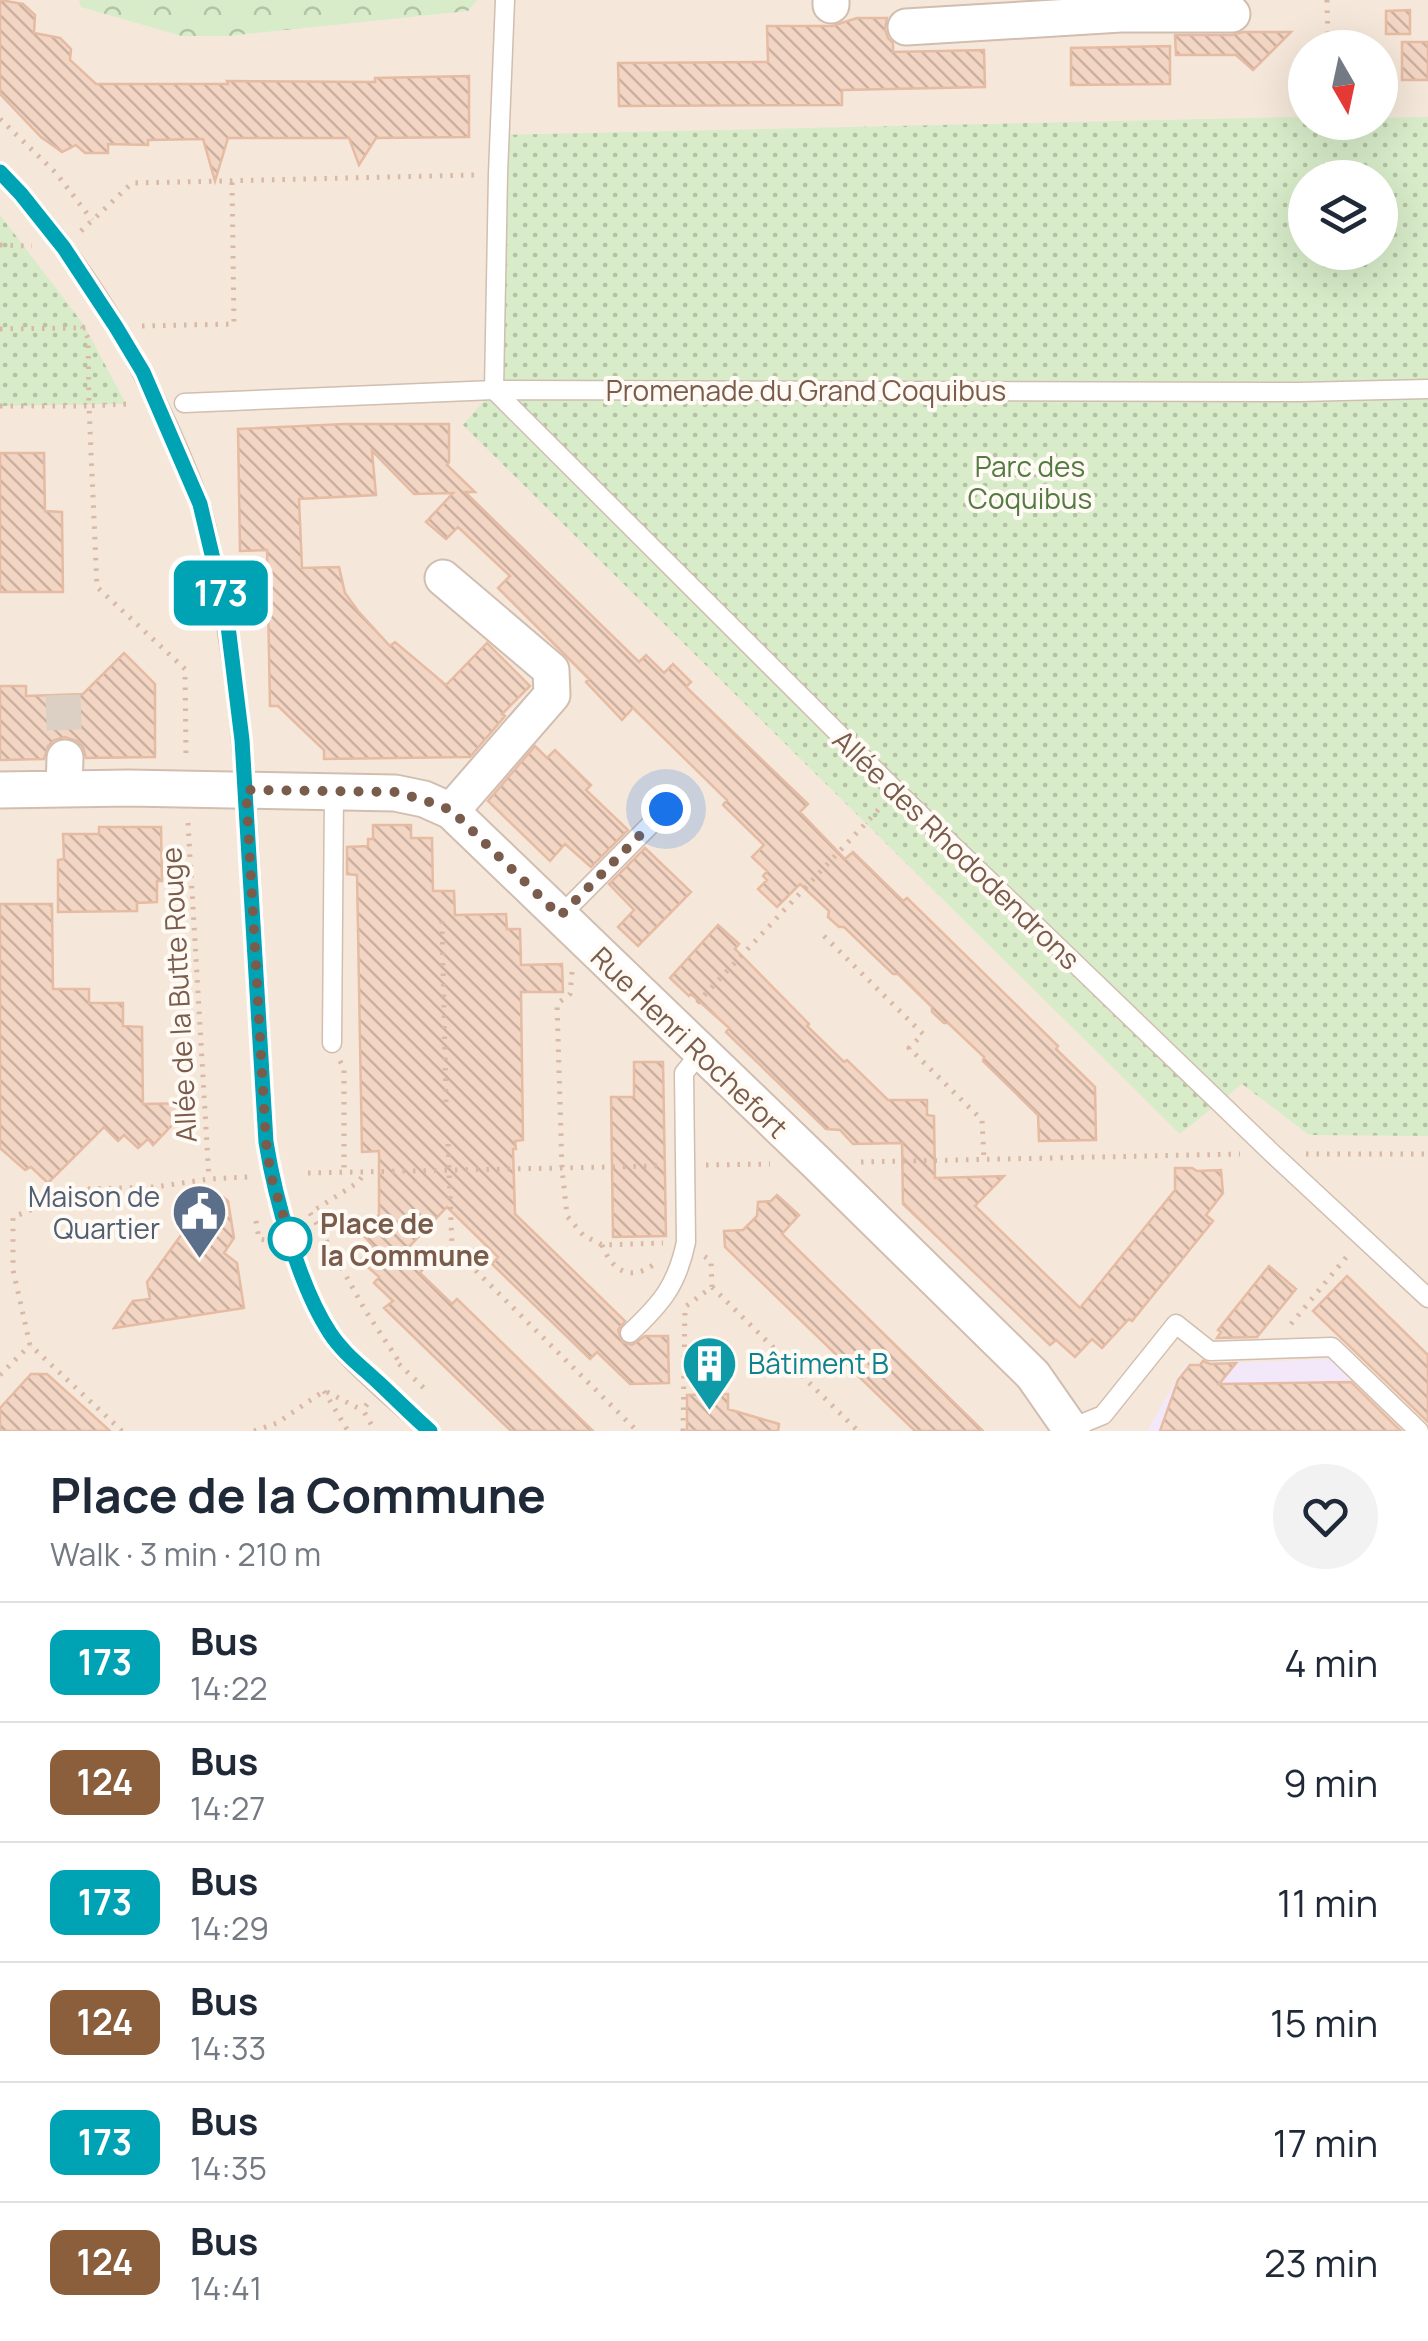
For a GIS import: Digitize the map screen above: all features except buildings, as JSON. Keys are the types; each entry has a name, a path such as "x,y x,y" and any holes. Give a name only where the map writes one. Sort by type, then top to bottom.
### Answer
{"street":[{"path":"906,27 1121,7 1232,14"},
{"path":"443,578 552,670 552,695 451,810"},
{"name":"Rue Henri Rochefort","path":"0,790 64,773 246,790 395,792 451,810 1033,1375 1072,1430"}],"lane":[{"path":"494,390 506,0"},
{"path":"0,172 64,248 116,327 143,372 200,504 227,618 242,740 271,1176 299,1265 330,1332 344,1351 430,1431"},
{"name":"Promenade du Grand Coquibus","path":"184,403 494,390 1428,390"},
{"name":"Allée des Rhododendrons","path":"494,390 896,791 1428,1298"},
{"path":"332,1043 334,791"},
{"path":"560,916 666,809"},
{"path":"630,1333 668,1293 681,1268 686,1242 684,1073 700,1052"},
{"path":"1072,1430 1103,1415 1176,1324 1210,1351 1332,1347 1419,1431"}],"path":[{"path":"1327,0 1328,30"},
{"path":"0,119 56,173 92,221"},
{"path":"64,248 132,183 498,174"},
{"path":"0,330 234,324 232,181"},
{"path":"83,328 88,338 97,586 186,668 186,756"},
{"path":"0,406 126,404"},
{"path":"674,1027 896,791"},
{"name":"Allée de la Butte Rouge","path":"187,808 209,1179"},
{"path":"442,921 446,1103"},
{"path":"824,936 923,1034 909,1048 982,1120 984,1159"},
{"path":"591,946 572,966 570,994 557,1004 567,1216 584,1234 602,1245 686,1242 712,1261 712,1287 858,1431"},
{"path":"332,1043 344,1068 344,1172"},
{"path":"448,1144 452,1247 637,1431"},
{"path":"1273,1154 1428,1154"},
{"path":"321,1206 358,1183 366,1172"},
{"path":"122,1431 30,1346 13,1270 13,1217 84,1190 155,1188 249,1177"},
{"path":"321,1231 400,1363"},
{"path":"1270,1349 1363,1238"},
{"path":"661,1243 661,1252"},
{"path":"602,1245 608,1261 620,1270 636,1273 657,1261"},
{"path":"684,1431 685,1307 712,1287"},
{"path":"0,1374 30,1346"},
{"path":"324,1391 363,1410"},
{"path":"254,1431 276,1424 324,1391"},
{"path":"324,1391 348,1431"}],"shaded area":[{"path":"0,0 1428,0 1428,1431 0,1431"},
{"path":"1330,1359 1400,1431 1147,1431 1185,1365"}],"green space":[{"path":"79,0 477,0 468,11 228,36 182,36 81,7"},
{"name":"Parc des Coquibus","path":"1288,117 1288,140 1398,140 1398,118 1428,117 1428,1136 1309,1135 1242,1084 1180,1134 463,425 494,389 500,135"},
{"path":"0,215 84,325 126,404 0,406"}],"tunnel":[{"path":"63,695 65,758"}],"bus line":[{"name":"173","path":"0,172 64,248 116,327 143,372 200,504 227,618 242,740 271,1176 299,1265 330,1332 344,1351 430,1431"}],"place":[{"name":"Place de la Commune","path":"290,1239"},
{"name":"Maison de Quartier","path":"199,1261"},
{"name":"Bâtiment B","path":"709,1412"}],"route":[{"path":"290,1239 292,1244 271,1176 266,1142 246,790 395,792 451,810 560,916 666,809"}]}
